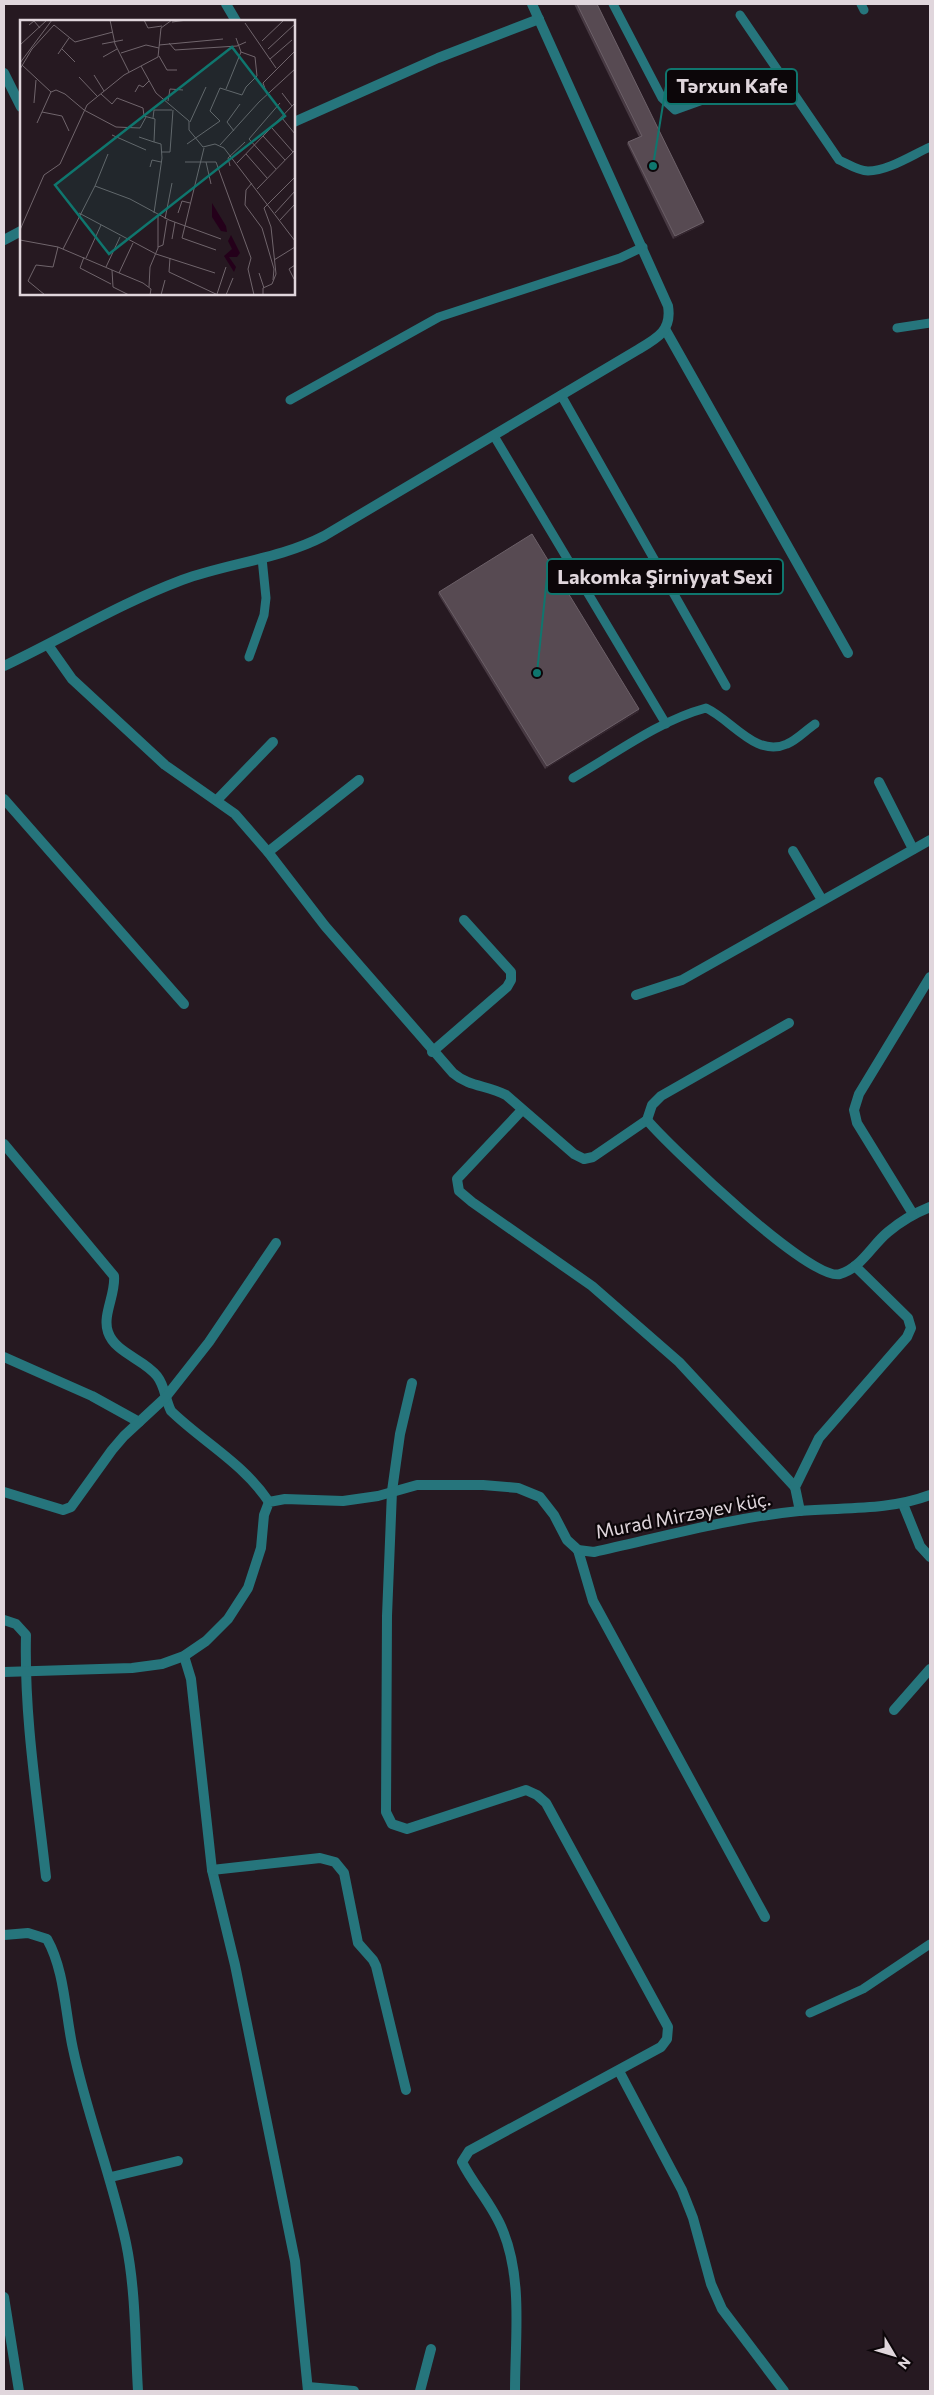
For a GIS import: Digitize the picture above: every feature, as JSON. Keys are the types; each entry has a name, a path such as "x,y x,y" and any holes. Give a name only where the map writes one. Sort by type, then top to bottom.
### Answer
{"street":[{"path":"226,4 235,20"},
{"path":"4,666 152,592 208,571 303,547 656,339 665,330 670,317 668,306 532,4"},
{"path":"295,122 438,58 539,19"},
{"path":"4,73 20,105"},
{"path":"4,240 20,232"},
{"path":"665,330 848,653"},
{"path":"48,645 72,679 164,764 235,814 268,852 325,926 432,1052 462,1081 472,1085 493,1088 506,1095 574,1154 584,1159 593,1157 647,1120 652,1105 661,1096 789,1023"},
{"path":"217,800 273,742"},
{"path":"268,852 359,780"},
{"path":"879,782 913,849"},
{"path":"4,799 184,1004"},
{"path":"636,995 682,980 930,840"},
{"path":"793,851 822,900"},
{"path":"432,1052 507,987 511,980 511,972 464,920"},
{"path":"913,1214 857,1123 854,1110 859,1094 930,977"},
{"path":"522,1110 457,1179 459,1191 592,1286 679,1362 795,1487 800,1511"},
{"path":"647,1120 699,1173 741,1210 822,1272 831,1276 841,1274 855,1266 887,1232 913,1214 930,1207"},
{"path":"4,1144 114,1276 115,1287 107,1319 108,1331 113,1341 155,1374 162,1384 165,1398 171,1411 252,1479 269,1502 264,1515 261,1548 248,1588 228,1619 206,1641 184,1656 162,1664 132,1668 4,1672"},
{"path":"4,1492 63,1510 71,1507 112,1450 165,1398 209,1342 276,1243"},
{"path":"795,1487 819,1438 906,1337 911,1328 908,1318 855,1266"},
{"path":"4,1357 92,1396 140,1422"},
{"path":"412,1383 400,1434 392,1491 387,1616 386,1812 392,1824 407,1829 526,1790 537,1795 546,1803 668,2027 667,2039 661,2048 469,2151 462,2162 469,2176 491,2206 511,2253 516,2291 515,2391"},
{"name":"Murad Mirzəyev küç.","path":"269,1502 285,1499 343,1502 378,1496 418,1485 483,1485 518,1488 540,1497 554,1515 566,1540 578,1550 594,1552 746,1518 800,1511 860,1509 903,1504 930,1495"},
{"path":"903,1504 920,1546 930,1557"},
{"path":"578,1550 594,1601 765,1917"},
{"path":"4,1620 16,1624 26,1635 25,1671 29,1730 46,1877"},
{"path":"184,1656 191,1679 212,1870 235,1965 294,2261 308,2389 354,2391"},
{"path":"894,1710 930,1669"},
{"path":"212,1870 320,1858 335,1862 344,1873 358,1943 376,1966 406,2090"},
{"path":"4,1935 28,1933 47,1939 56,1955 82,2086 111,2178 127,2246 132,2286 138,2391"},
{"path":"619,2071 682,2190 693,2218 711,2284 722,2309 784,2391"},
{"path":"111,2178 178,2161"},
{"path":"4,2297 8,2355 19,2391"},
{"path":"420,2391 431,2349"}],"lane":[{"path":"613,4 662,98 669,106 675,110 700,101"},
{"path":"740,15 839,160 859,169 869,171 888,166 930,147"},
{"path":"290,400 439,317 620,258 643,247"},
{"path":"897,328 930,323"},
{"path":"561,395 726,686"},
{"path":"494,436 666,724"},
{"path":"249,657 264,615 266,598 262,558"},
{"path":"572,778 687,713 706,708 720,714 758,745 773,748 788,744 815,724"},
{"path":"810,2013 863,1989 930,1944"}],"building":[{"path":"577,4 597,4 704,222 675,236 628,142 642,136"},
{"path":"532,534 639,709 547,766 439,592"}],"place":[{"name":"Tərxun Kafe","path":"653,166"},
{"name":"Lakomka Şirniyyat Sexi","path":"537,673"}]}
